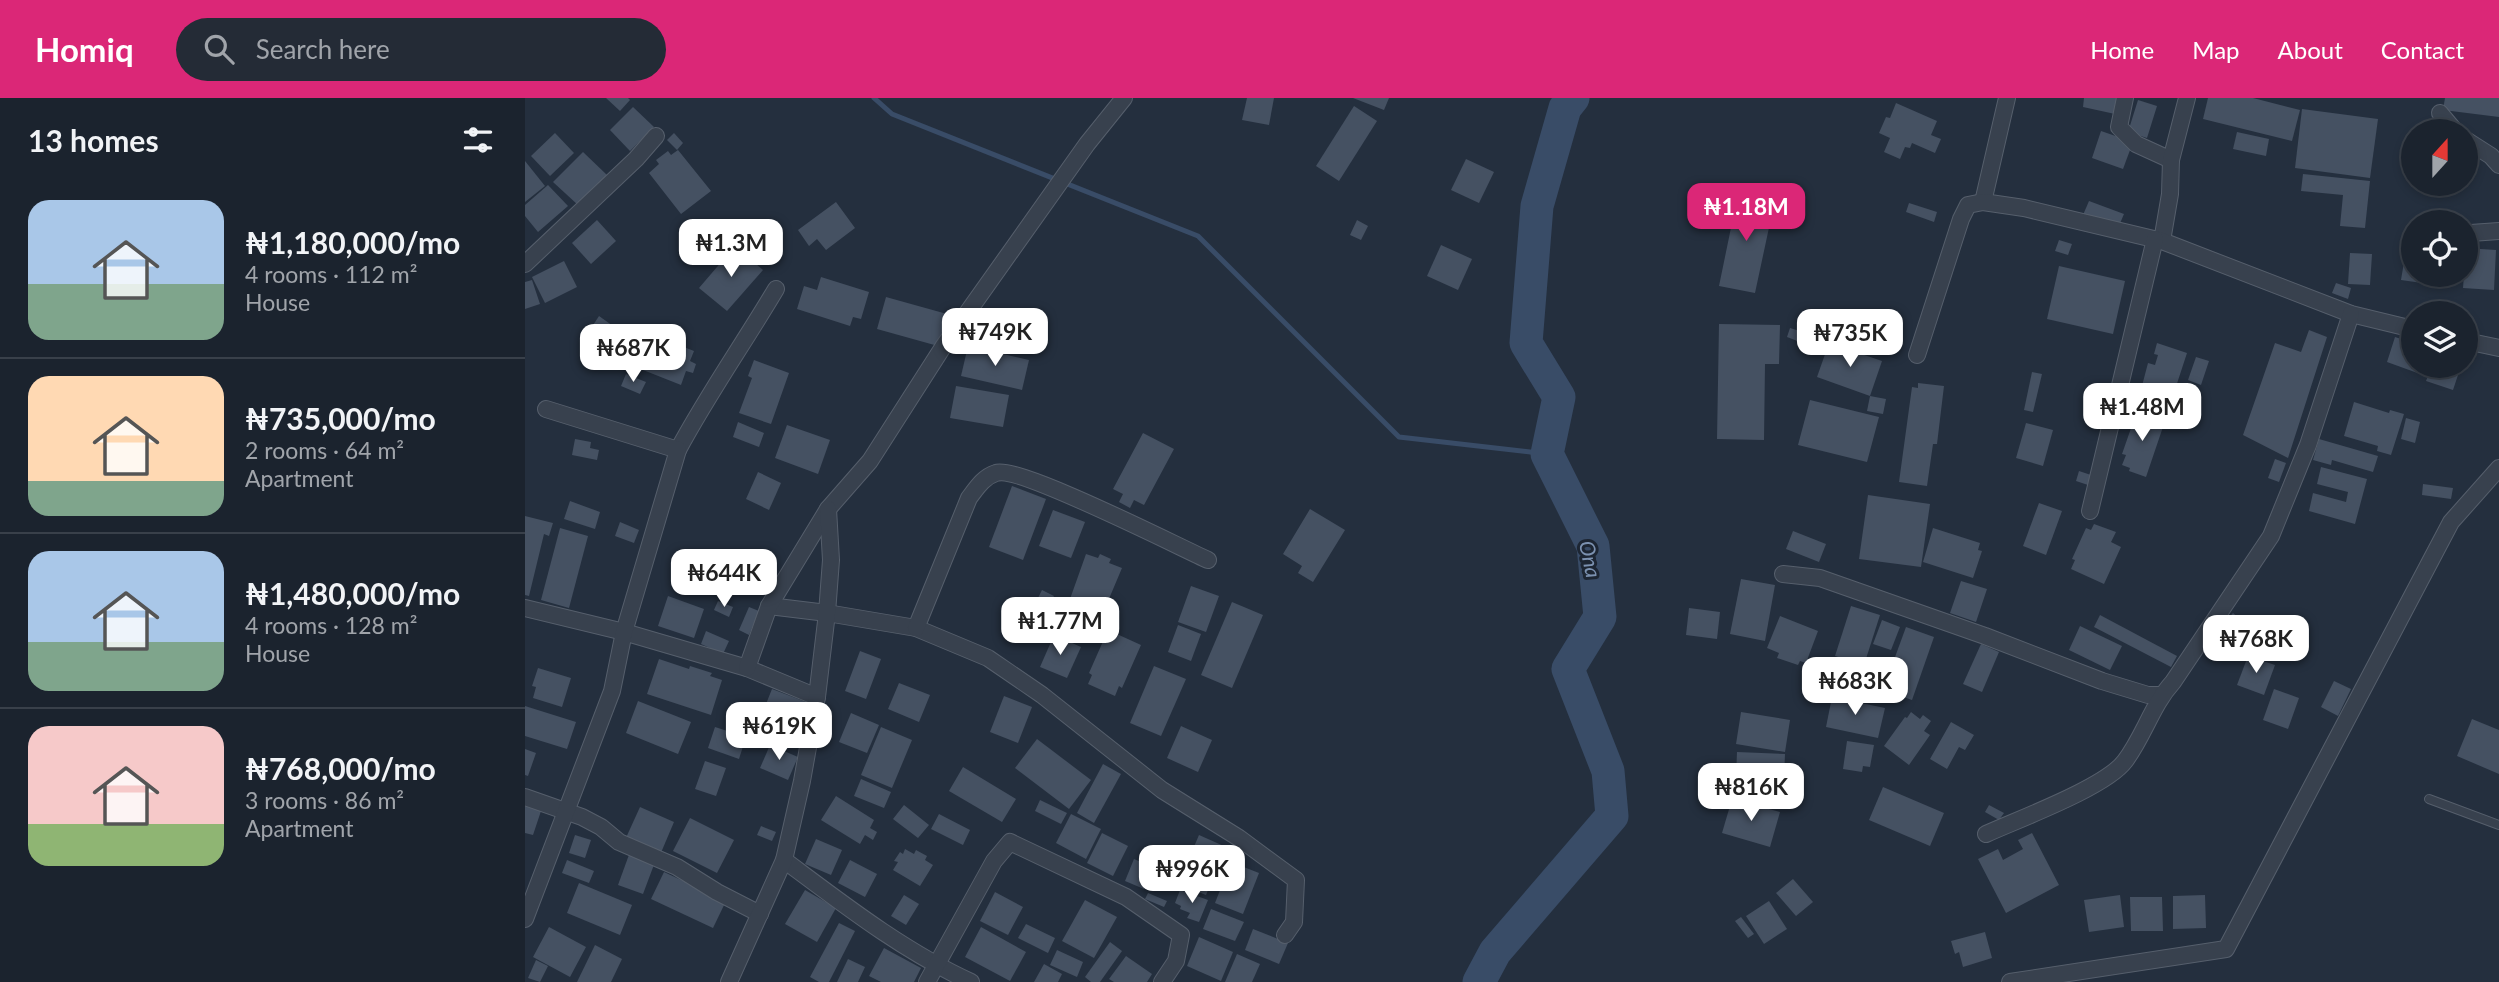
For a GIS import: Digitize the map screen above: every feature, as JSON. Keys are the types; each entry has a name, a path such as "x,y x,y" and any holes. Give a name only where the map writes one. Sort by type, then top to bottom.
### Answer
{"street":[{"path":"747,668 769,607 828,509 870,461 943,346 1087,144 1124,98"},
{"path":"1983,202 2007,98"},
{"path":"2125,98 2119,127 2136,144 2171,160"},
{"path":"2090,511 2170,194 2171,160 2187,98"},
{"path":"2440,113 2445,119"},
{"path":"525,264 629,166 656,136"},
{"path":"2478,148 2499,165"},
{"path":"1917,355 1961,219 1969,205 1983,202 2024,208 2159,240 2351,314 2401,326"},
{"path":"2478,232 2499,231"},
{"path":"525,919 529,900 612,691 624,632 678,450 705,400 744,343 776,289"},
{"path":"1986,834 2099,783 2123,764 2140,738 2161,695 2173,682 2271,536 2308,445 2351,314"},
{"path":"2478,344 2499,348"},
{"path":"546,409 678,450"},
{"path":"2010,982 2226,949 2451,522 2499,468"},
{"path":"916,628 969,498 982,481 997,472 1009,472 1039,482 1208,560"},
{"path":"729,982 784,860 802,780 817,697 827,613 831,561 828,509"},
{"path":"1783,574 1820,578 1985,636 2102,681 2148,695 2161,695"},
{"path":"769,607 827,613 916,628 988,658 1042,695 1162,790 1239,838 1296,880 1294,922 1285,935"},
{"path":"525,608 624,632 747,668 817,697"},
{"path":"525,797 582,817 601,827 619,842 677,867 760,914"},
{"path":"927,982 994,861 1010,842 1126,897 1181,935 1176,961 1162,982"},
{"path":"784,860 936,966 971,982"}],"lane":[{"path":"2429,799 2499,825"}],"building":[{"path":"606,98 628,98 630,100 620,111"},
{"path":"1247,98 1274,98 1269,125 1242,120"},
{"path":"1353,98 1389,98 1384,110"},
{"path":"2084,98 2118,98 2115,114 2083,107"},
{"path":"2208,98 2253,98 2300,110 2292,141 2203,119"},
{"path":"2445,98 2499,98 2499,117 2443,110"},
{"path":"2138,100 2157,106 2147,138 2128,132"},
{"path":"1896,103 1937,121 1931,135 1941,139 1935,153 1912,143 1910,148 1905,147 1900,159 1884,152 1890,138 1879,133 1886,117 1890,118"},
{"path":"1354,106 1377,121 1339,181 1316,166"},
{"path":"633,107 654,127 630,151 610,130"},
{"path":"2302,109 2378,119 2370,178 2295,168"},
{"path":"2101,131 2133,142 2123,169 2092,158"},
{"path":"2237,132 2269,139 2266,156 2233,149"},
{"path":"555,133 574,153 550,176 531,156"},
{"path":"674,133 683,143 677,150 667,140"},
{"path":"678,150 711,191 681,214 649,173 659,164 656,160 668,151 671,155"},
{"path":"583,152 607,175 578,205 553,182"},
{"path":"1466,159 1494,172 1479,203 1451,190"},
{"path":"525,161 545,186 525,202"},
{"path":"2303,174 2370,181 2365,228 2340,226 2343,195 2301,191"},
{"path":"1740,184 1757,188 1753,204 1773,209 1755,293 1719,286"},
{"path":"548,185 568,206 538,232 525,216 525,205"},
{"path":"2089,201 2124,214 2118,228 2083,215"},
{"path":"836,202 855,228 826,250 817,239 809,246 798,230"},
{"path":"1909,203 1937,212 1934,222 1906,212"},
{"path":"597,220 616,241 591,264 572,243"},
{"path":"1357,220 1368,226 1361,240 1350,235"},
{"path":"2059,240 2072,244 2068,255 2055,251"},
{"path":"1441,245 1472,259 1458,290 1427,276"},
{"path":"735,246 763,270 727,311 699,288"},
{"path":"2478,249 2496,250 2494,290 2463,288 2478,287"},
{"path":"2350,253 2372,254 2370,285 2348,284"},
{"path":"564,261 577,287 545,303 532,277"},
{"path":"2059,266 2125,281 2113,334 2047,319"},
{"path":"821,277 869,292 861,319 853,317 850,326 797,309 804,286 817,290"},
{"path":"532,280 540,304 525,309 525,282"},
{"path":"2336,283 2351,288 2348,299 2332,293"},
{"path":"886,297 947,314 938,346 877,329"},
{"path":"599,316 630,338 616,358 586,336"},
{"path":"1719,324 1780,325 1779,364 1765,364 1764,440 1717,439"},
{"path":"1790,328 1803,332 1800,342 1787,337"},
{"path":"2309,330 2327,337 2288,458 2243,435 2275,343 2301,352"},
{"path":"646,332 694,351 690,361 696,364 693,373 686,371 681,385 633,366"},
{"path":"2395,337 2401,339 2401,367 2387,362"},
{"path":"1829,343 1882,361 1870,396 1817,377"},
{"path":"2157,343 2187,353 2168,411 2138,401 2148,363 2155,365"},
{"path":"968,346 1029,360 1022,390 961,376"},
{"path":"2196,357 2209,361 2201,385 2188,380"},
{"path":"754,360 789,373 771,424 739,413 752,378 748,376"},
{"path":"2032,372 2042,374 2033,412 2024,410"},
{"path":"626,374 646,382 640,394 621,386"},
{"path":"2427,378 2457,378 2453,390 2426,381"},
{"path":"1918,383 1944,386 1937,444 1933,444 1927,486 1899,482 1912,387 1918,388"},
{"path":"956,386 1009,395 1003,427 950,418"},
{"path":"1870,396 1886,399 1883,414 1867,411"},
{"path":"1810,400 1879,417 1867,462 1798,445"},
{"path":"2182,400 2196,406 2189,424 2174,418"},
{"path":"2354,402 2389,413 2390,410 2404,414 2391,455 2377,451 2378,446 2344,436"},
{"path":"2137,411 2165,421 2146,477 2129,471 2130,468 2122,465 2126,455 2122,454"},
{"path":"2406,418 2420,422 2415,443 2401,439"},
{"path":"738,422 764,433 759,447 733,437"},
{"path":"2026,423 2053,430 2043,466 2016,458"},
{"path":"787,425 830,440 818,474 775,458"},
{"path":"1143,433 1174,449 1144,505 1134,500 1130,508 1119,502 1123,494 1113,489"},
{"path":"575,439 591,442 590,448 599,450 597,460 572,455"},
{"path":"2319,439 2378,456 2373,472 2332,460 2331,465 2313,460"},
{"path":"2275,459 2286,463 2279,482 2268,478"},
{"path":"2321,467 2367,479 2355,524 2309,511 2313,493 2346,502 2348,492 2317,484"},
{"path":"2079,471 2091,475 2088,485 2076,481"},
{"path":"758,472 781,483 769,510 746,499"},
{"path":"2423,484 2453,488 2451,499 2422,495"},
{"path":"1012,486 1046,499 1023,560 989,547"},
{"path":"1868,495 1930,504 1921,567 1859,559"},
{"path":"570,501 600,512 595,529 564,519"},
{"path":"2039,503 2062,511 2046,555 2023,546"},
{"path":"1310,509 1345,530 1313,582 1298,573 1302,566 1283,554"},
{"path":"1053,510 1085,522 1071,558 1039,546"},
{"path":"525,516 553,523 549,536 544,534 529,596 525,595"},
{"path":"620,522 639,530 634,543 615,536"},
{"path":"2094,524 2116,532 2111,542 2121,547 2104,584 2071,569 2075,560 2072,559 2086,528 2091,530"},
{"path":"560,528 588,536 569,608 541,600"},
{"path":"1933,528 1980,543 1978,550 1982,551 1973,578 1923,562"},
{"path":"1793,531 1826,544 1819,562 1786,549"},
{"path":"1086,554 1098,558 1100,554 1111,559 1109,563 1122,568 1103,613 1070,599"},
{"path":"728,562 747,567 744,579 725,574"},
{"path":"1741,579 1775,585 1765,641 1730,634"},
{"path":"1961,581 1987,589 1976,622 1950,613"},
{"path":"1191,586 1219,596 1206,632 1178,622"},
{"path":"1042,590 1054,596 1041,622 1029,616"},
{"path":"668,596 704,609 694,638 658,626"},
{"path":"718,601 733,607 729,617 714,610"},
{"path":"1232,602 1263,615 1232,688 1201,675"},
{"path":"1851,606 1880,615 1864,665 1835,656"},
{"path":"749,607 759,611 749,635 739,630"},
{"path":"1689,608 1720,612 1717,639 1686,635"},
{"path":"2233,613 2242,621 2235,630 2225,622"},
{"path":"2100,615 2177,656 2171,667 2094,627"},
{"path":"1780,616 1818,631 1806,663 1800,661 1798,665 1777,658 1779,653 1767,648"},
{"path":"1882,620 1900,627 1891,650 1873,644"},
{"path":"1178,625 1201,634 1191,661 1168,652"},
{"path":"2080,626 2122,646 2110,670 2069,650"},
{"path":"2248,626 2266,651 2257,658 2237,634"},
{"path":"1906,627 1934,637 1912,700 1883,690"},
{"path":"1108,630 1141,645 1122,688 1119,686 1115,696 1088,684 1092,675 1089,673"},
{"path":"706,631 729,641 723,654 701,644"},
{"path":"1054,635 1081,647 1067,678 1040,667"},
{"path":"1981,644 1999,652 1982,692 1963,684"},
{"path":"860,651 881,659 866,699 845,691"},
{"path":"2248,656 2275,665 2264,695 2237,685"},
{"path":"659,659 712,673 710,676 722,680 711,715 647,694"},
{"path":"1154,666 1186,679 1161,736 1130,723"},
{"path":"538,668 571,678 562,707 533,698 536,687 532,686"},
{"path":"2334,681 2351,689 2338,716 2321,707"},
{"path":"899,683 930,695 919,722 888,709"},
{"path":"772,689 806,702 794,733 760,719"},
{"path":"2274,689 2299,698 2288,729 2263,720"},
{"path":"1004,696 1032,707 1018,743 990,732"},
{"path":"1832,697 1885,708 1878,738 1826,727"},
{"path":"638,701 691,722 678,754 626,733"},
{"path":"525,706 576,722 567,749 525,736"},
{"path":"1741,712 1790,720 1785,752 1736,744"},
{"path":"1911,712 1920,719 1923,715 1931,721 1924,731 1930,735 1909,765 1884,746"},
{"path":"851,713 879,725 867,753 839,742"},
{"path":"2472,719 2499,730 2499,774 2457,756"},
{"path":"1951,722 1974,735 1965,750 1959,747 1947,769 1930,759"},
{"path":"1181,726 1212,740 1198,772 1167,758"},
{"path":"715,727 746,737 739,759 708,748"},
{"path":"881,727 912,740 892,788 861,775"},
{"path":"1037,739 1091,780 1069,809 1015,768"},
{"path":"1847,741 1874,745 1870,767 1863,766 1862,772 1843,769"},
{"path":"770,745 798,757 788,780 760,768"},
{"path":"525,749 536,753 528,776 525,775"},
{"path":"1737,752 1785,754 1784,779 1736,777"},
{"path":"705,761 726,768 716,796 695,789"},
{"path":"1103,764 1121,774 1094,823 1077,813"},
{"path":"963,767 1016,799 1002,822 949,791"},
{"path":"861,779 891,792 884,808 854,796"},
{"path":"1883,787 1944,813 1930,846 1869,820"},
{"path":"836,796 874,820 870,828 877,832 873,840 865,835 860,844 821,820"},
{"path":"1732,799 1780,812 1770,847 1722,833"},
{"path":"1040,800 1067,813 1061,824 1035,811"},
{"path":"904,805 929,825 918,838 893,819"},
{"path":"1989,805 2004,813 1999,820 1985,812"},
{"path":"525,806 541,811 533,835 525,833"},
{"path":"640,807 674,822 660,855 625,840"},
{"path":"939,814 970,830 963,845 931,829"},
{"path":"1071,814 1101,829 1086,859 1056,843"},
{"path":"690,818 734,840 717,873 673,851"},
{"path":"761,826 776,832 772,841 757,835"},
{"path":"1102,833 1128,846 1113,876 1087,863"},
{"path":"2032,833 2059,885 2006,913 1978,859 1998,849 2003,860 2023,849 2018,840"},
{"path":"575,835 591,840 585,858 569,853"},
{"path":"1199,835 1226,847 1206,895 1178,884"},
{"path":"816,839 842,850 831,875 805,864"},
{"path":"905,849 914,854 916,850 927,856 925,860 933,865 920,886 893,870 898,862 894,861"},
{"path":"630,852 655,862 643,894 618,885"},
{"path":"1134,859 1153,867 1144,889 1125,881"},
{"path":"567,860 594,871 589,883 562,873"},
{"path":"850,860 877,874 865,897 838,883"},
{"path":"1231,862 1259,873 1243,914 1215,903"},
{"path":"664,872 726,901 713,928 651,899"},
{"path":"1793,879 1813,902 1796,916 1776,893"},
{"path":"579,883 632,905 620,935 567,913"},
{"path":"805,890 836,908 817,942 785,924"},
{"path":"1180,890 1208,900 1199,922 1187,918 1190,913 1180,909 1181,906 1175,903"},
{"path":"995,892 1023,907 1008,935 980,921"},
{"path":"1148,893 1167,901 1164,907 1145,899"},
{"path":"904,895 919,904 906,925 891,916"},
{"path":"2120,895 2124,927 2089,932 2084,900"},
{"path":"2205,895 2206,928 2173,929 2173,896"},
{"path":"2130,897 2162,897 2163,931 2131,931"},
{"path":"1085,900 1117,917 1094,958 1062,941"},
{"path":"1769,901 1787,929 1764,944 1746,916"},
{"path":"1211,909 1244,922 1235,941 1203,929"},
{"path":"1741,917 1754,934 1748,938 1735,921"},
{"path":"839,923 855,931 829,982 819,982 810,977"},
{"path":"1026,924 1055,938 1048,953 1018,938"},
{"path":"549,927 586,947 570,977 533,957"},
{"path":"981,927 1026,952 1010,981 965,957"},
{"path":"1253,929 1288,943 1279,964 1245,950"},
{"path":"1985,932 1992,958 1963,967 1959,952 1955,954 1951,941"},
{"path":"1199,937 1233,952 1221,981 1187,966"},
{"path":"1110,942 1122,951 1100,982 1091,982 1085,977"},
{"path":"595,945 622,959 611,982 577,982"},
{"path":"884,948 921,968 914,982 881,982 869,976"},
{"path":"1057,950 1083,962 1077,977 1050,965"},
{"path":"1237,954 1260,964 1252,982 1225,982"},
{"path":"1126,956 1152,974 1147,982 1114,982 1109,979"},
{"path":"848,959 865,967 858,982 837,982"},
{"path":"536,960 548,966 540,982 528,978"},
{"path":"1044,964 1062,974 1058,982 1034,982"}],"waterway":[{"path":"874,98 892,114 1198,236 1399,437 1547,454"},
{"name":"Ona","path":"1479,982 1495,952 1612,816 1608,771 1568,669 1600,617 1593,546 1547,454 1559,397 1526,343 1537,206 1565,108 1573,98"}]}
